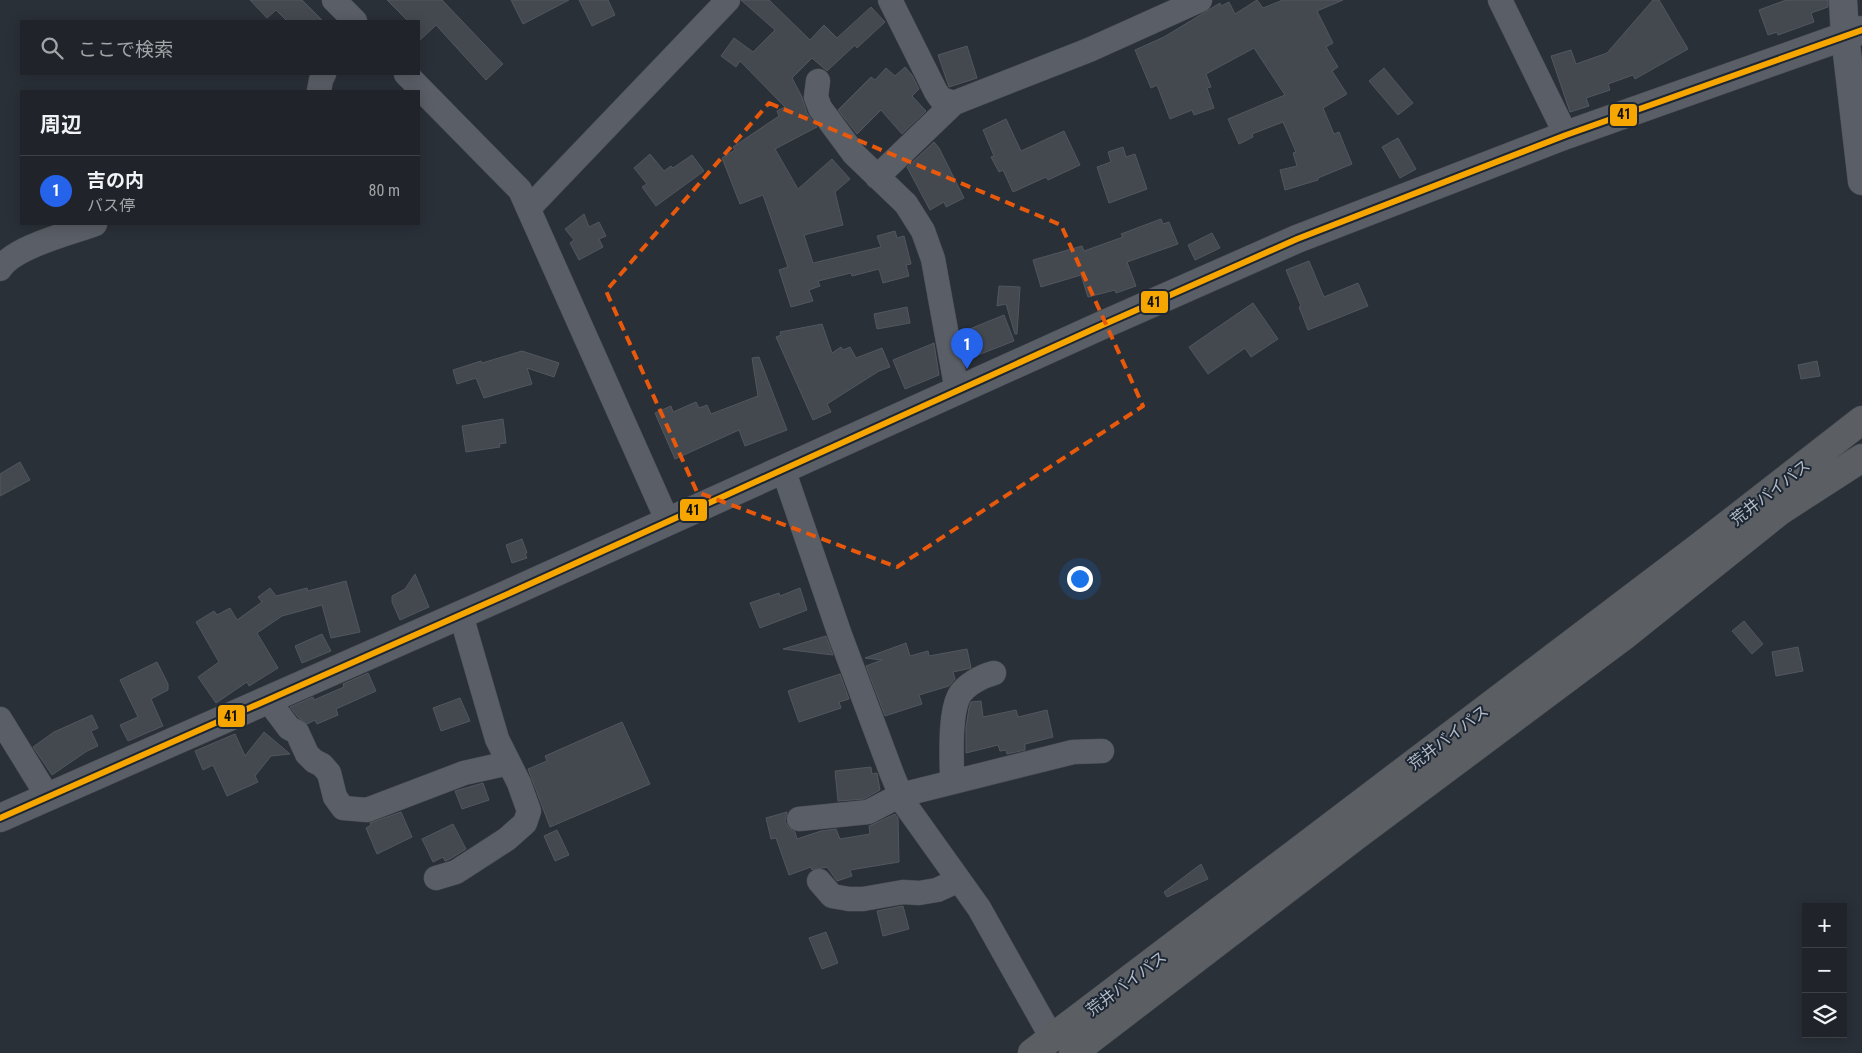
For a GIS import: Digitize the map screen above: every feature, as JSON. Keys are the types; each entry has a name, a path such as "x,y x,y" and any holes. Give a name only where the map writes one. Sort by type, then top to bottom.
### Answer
{"highway":[{"name":"荒井バイパス","path":"1052,1048 1130,980 1691,553 1862,420"},
{"name":"荒井バイパス","path":"1052,1048 1356,836 1624,636 1780,512 1862,458"}],"street":[{"path":"334,0 354,20"},
{"path":"529,208 728,0"},
{"path":"890,0 936,92 941,99 954,103"},
{"path":"877,177 954,103 1088,50 1200,0"},
{"path":"1500,0 1566,135"},
{"path":"1843,0 1853,33 1862,181"},
{"path":"0,818 461,615 957,390 1296,239 1566,135 1853,33"},
{"path":"320,90 324,75"},
{"path":"407,75 520,190 668,522"},
{"path":"818,80 816,97 820,108 854,154 906,204 923,231 935,268 957,390"},
{"path":"0,269 16,253 92,225"},
{"path":"783,469 840,635 904,803 978,908 1052,1048"},
{"path":"436,878 456,872 507,839 525,823 529,811 497,739 461,615"},
{"path":"952,782 954,710 959,694 984,676 994,673"},
{"path":"268,700 289,728 297,732 308,754 330,773 335,797 343,808 367,810 464,773 509,763"},
{"path":"0,718 48,797"},
{"path":"799,819 868,812 901,795 1073,752 1102,751"},
{"path":"818,881 832,896 849,900 863,900 903,892 919,893 937,890 959,880"}],"highlighted area":[{"path":"769,103 1061,225 1143,406 897,567 697,492 606,291"}],"building":[{"path":"250,0 302,0 322,20 286,20 276,10 267,18"},
{"path":"387,0 442,0 503,64 486,80 436,25 420,40 420,20 407,20"},
{"path":"511,0 569,0 523,24"},
{"path":"579,0 608,0 615,15 592,26"},
{"path":"741,0 769,0 810,40 824,25 837,38 871,7 885,22 857,48 855,45 827,71 812,58 792,78 802,97 807,113 817,127 775,149 798,189 832,159 850,179 835,192 843,225 804,235 813,263 881,247 877,236 895,231 897,238 904,236 911,264 906,265 909,276 883,283 879,269 852,276 851,273 818,281 820,286 809,290 813,301 791,307 779,270 788,267 763,195 740,204 722,158 735,150 733,147 779,116 777,111 785,107 740,61 736,67 721,56 734,38 753,52 775,30"},
{"path":"1257,0 1263,8 1283,0 1343,0 1317,11 1333,43 1326,47 1338,67 1332,71 1347,94 1323,108 1334,134 1339,132 1352,164 1318,178 1318,180 1285,190 1280,170 1297,166 1293,153 1296,152 1283,122 1252,134 1253,137 1239,144 1228,119 1285,95 1254,48 1206,74 1211,87 1207,88 1214,108 1194,115 1192,110 1170,119 1157,85 1151,88 1135,50 1164,37 1220,3 1221,6 1229,2 1235,14"},
{"path":"1653,0 1659,0 1688,49 1635,79 1633,75 1608,84 1610,90 1586,98 1589,106 1570,112 1551,56 1571,50 1576,64 1607,53"},
{"path":"1786,0 1828,0 1828,7 1811,13 1814,22 1778,35 1777,32 1768,35 1759,10"},
{"path":"967,46 977,78 949,87 938,55"},
{"path":"905,67 912,75 919,89 912,96 926,111 902,134 881,110 857,134 838,110 871,77 875,80 886,68 895,76"},
{"path":"1384,68 1413,103 1398,115 1369,81"},
{"path":"1006,119 1021,151 1064,131 1080,165 1048,180 1046,177 1013,192 1003,170 999,172 991,157 994,156 983,130"},
{"path":"1398,138 1416,169 1400,178 1382,147"},
{"path":"934,142 939,148 964,198 946,207 944,202 930,210 907,167"},
{"path":"1123,147 1126,157 1135,154 1147,189 1109,203 1097,167 1111,162 1108,152"},
{"path":"650,154 664,171 671,166 673,168 692,155 704,171 656,206 642,187 647,184 634,168"},
{"path":"584,214 589,227 599,222 606,236 599,239 603,247 579,260 570,243 574,240 565,229"},
{"path":"1161,219 1163,224 1169,222 1178,244 1127,262 1136,286 1116,293 1115,290 1088,297 1081,275 1041,287 1033,260 1082,246 1084,251 1123,237 1121,234"},
{"path":"1212,233 1220,248 1195,260 1188,245"},
{"path":"1309,261 1324,297 1358,283 1368,306 1308,330 1299,307 1301,306 1286,270"},
{"path":"999,286 1020,287 1017,334 1015,334 1006,304 997,306"},
{"path":"1253,303 1278,339 1251,357 1245,348 1208,374 1189,347"},
{"path":"907,307 910,323 877,329 874,314"},
{"path":"1004,315 1014,341 965,360 960,333"},
{"path":"822,324 832,353 841,347 843,350 850,347 856,358 882,348 890,367 879,371 827,404 831,412 813,420 776,337 781,335 780,332"},
{"path":"934,343 939,375 905,389 893,360"},
{"path":"522,351 559,363 554,377 527,368 532,384 484,398 476,378 457,384 453,370"},
{"path":"759,357 787,430 745,446 739,430 675,459 655,413 671,406 673,412 696,402 699,408 707,405 711,414 758,396 752,358"},
{"path":"1817,361 1820,376 1801,379 1798,365"},
{"path":"503,419 506,443 499,444 500,447 466,452 462,426"},
{"path":"20,462 30,480 0,496 0,474"},
{"path":"522,539 527,558 512,563 506,545"},
{"path":"415,574 429,607 400,620 392,602 392,596 405,589"},
{"path":"346,581 360,632 331,638 322,605 282,616 257,633 278,668 249,686 247,682 216,703 198,677 219,662 196,622 214,611 217,615 230,608 237,620 262,602 258,597 270,588 276,596 307,588 308,591"},
{"path":"800,588 807,610 760,628 750,603 779,593 780,596"},
{"path":"1744,621 1763,644 1752,654 1732,631"},
{"path":"322,634 331,651 302,663 295,646"},
{"path":"826,636 833,655 783,649"},
{"path":"906,643 910,656 928,651 929,656 967,649 971,668 953,672 955,679 949,686 919,695 922,704 885,716 866,666 882,660 865,658"},
{"path":"1798,647 1803,671 1776,676 1772,652"},
{"path":"157,662 168,684 168,690 151,699 163,726 128,741 120,725 138,717 120,680"},
{"path":"368,673 376,691 336,709 338,715 317,724 315,720 307,724 290,707 313,697 314,700 344,687 343,684"},
{"path":"840,674 849,699 839,702 841,708 799,722 788,691"},
{"path":"460,698 470,721 441,731 433,708"},
{"path":"981,701 983,717 1016,710 1018,717 1047,710 1053,737 1025,744 1025,750 1007,754 1006,750 1000,751 998,745 966,753 966,727 969,708 971,702"},
{"path":"92,715 98,728 91,731 98,746 87,751 52,775 33,747 54,732"},
{"path":"622,722 650,784 550,827 528,769 547,761 545,756"},
{"path":"264,732 290,754 271,756 255,776 258,782 227,796 213,765 203,770 195,751 235,734 245,756"},
{"path":"871,767 872,774 877,773 880,790 864,799 838,801 835,771"},
{"path":"483,783 489,800 462,809 455,791"},
{"path":"401,812 412,837 377,854 366,828 371,825 370,823"},
{"path":"787,812 785,821 788,827 795,832 797,839 821,831 836,829 840,839 870,834 869,826 895,814 898,818 899,862 850,870 852,876 837,881 827,867 812,870 811,867 789,875 776,838 771,839 766,818"},
{"path":"453,824 466,849 445,861 443,857 433,862 422,839"},
{"path":"557,830 569,855 555,861 544,836"},
{"path":"1201,864 1208,879 1167,897 1164,892"},
{"path":"903,906 909,929 883,936 877,911"},
{"path":"826,932 838,963 822,969 809,938"}],"transit line":[{"name":"41","path":"0,818 501,597 1297,239 1566,135 1862,30"}],"place":[{"name":"吉の内","path":"967,369"}]}
